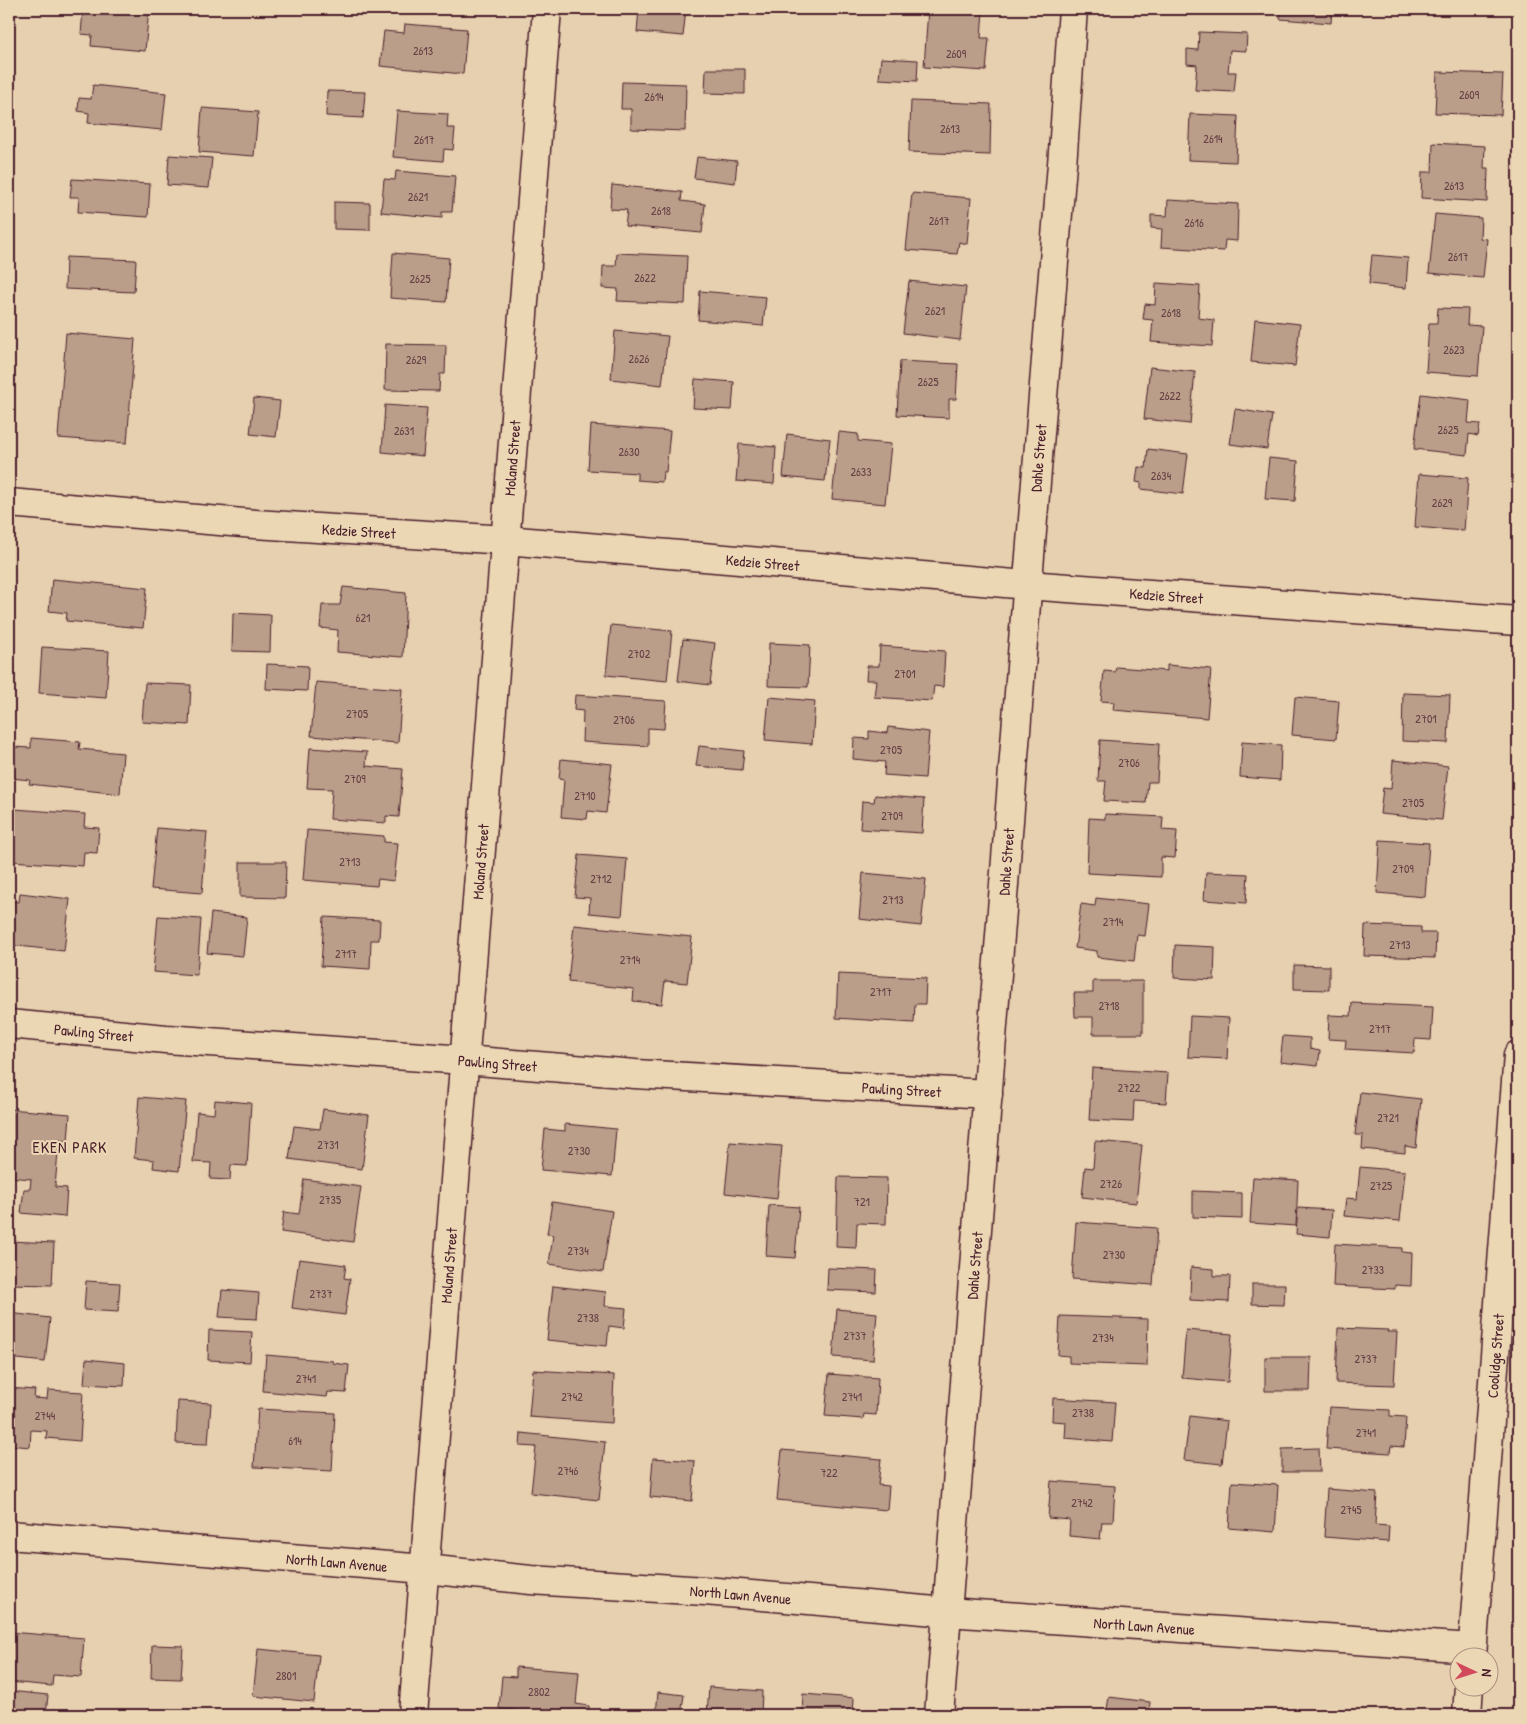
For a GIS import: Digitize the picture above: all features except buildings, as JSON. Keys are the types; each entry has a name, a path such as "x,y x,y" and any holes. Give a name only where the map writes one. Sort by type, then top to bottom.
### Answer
{"street":[{"name":"Moland Street","path":"414,1715 547,9"},
{"name":"Dahle Street","path":"939,1715 1073,9"},
{"name":"Kedzie Street","path":"9,503 255,524 506,540 1027,585 1518,621"},
{"name":"Pawling Street","path":"9,1024 166,1039 636,1074 988,1094"},
{"name":"Coolidge Street","path":"1472,1646 1518,1055"},
{"name":"North Lawn Avenue","path":"9,1535 425,1569 531,1580 714,1592 947,1612 1450,1650"},
{"path":"1467,1715 1468,1696"}],"district":[{"name":"EKEN PARK","path":"70,1147"}]}
